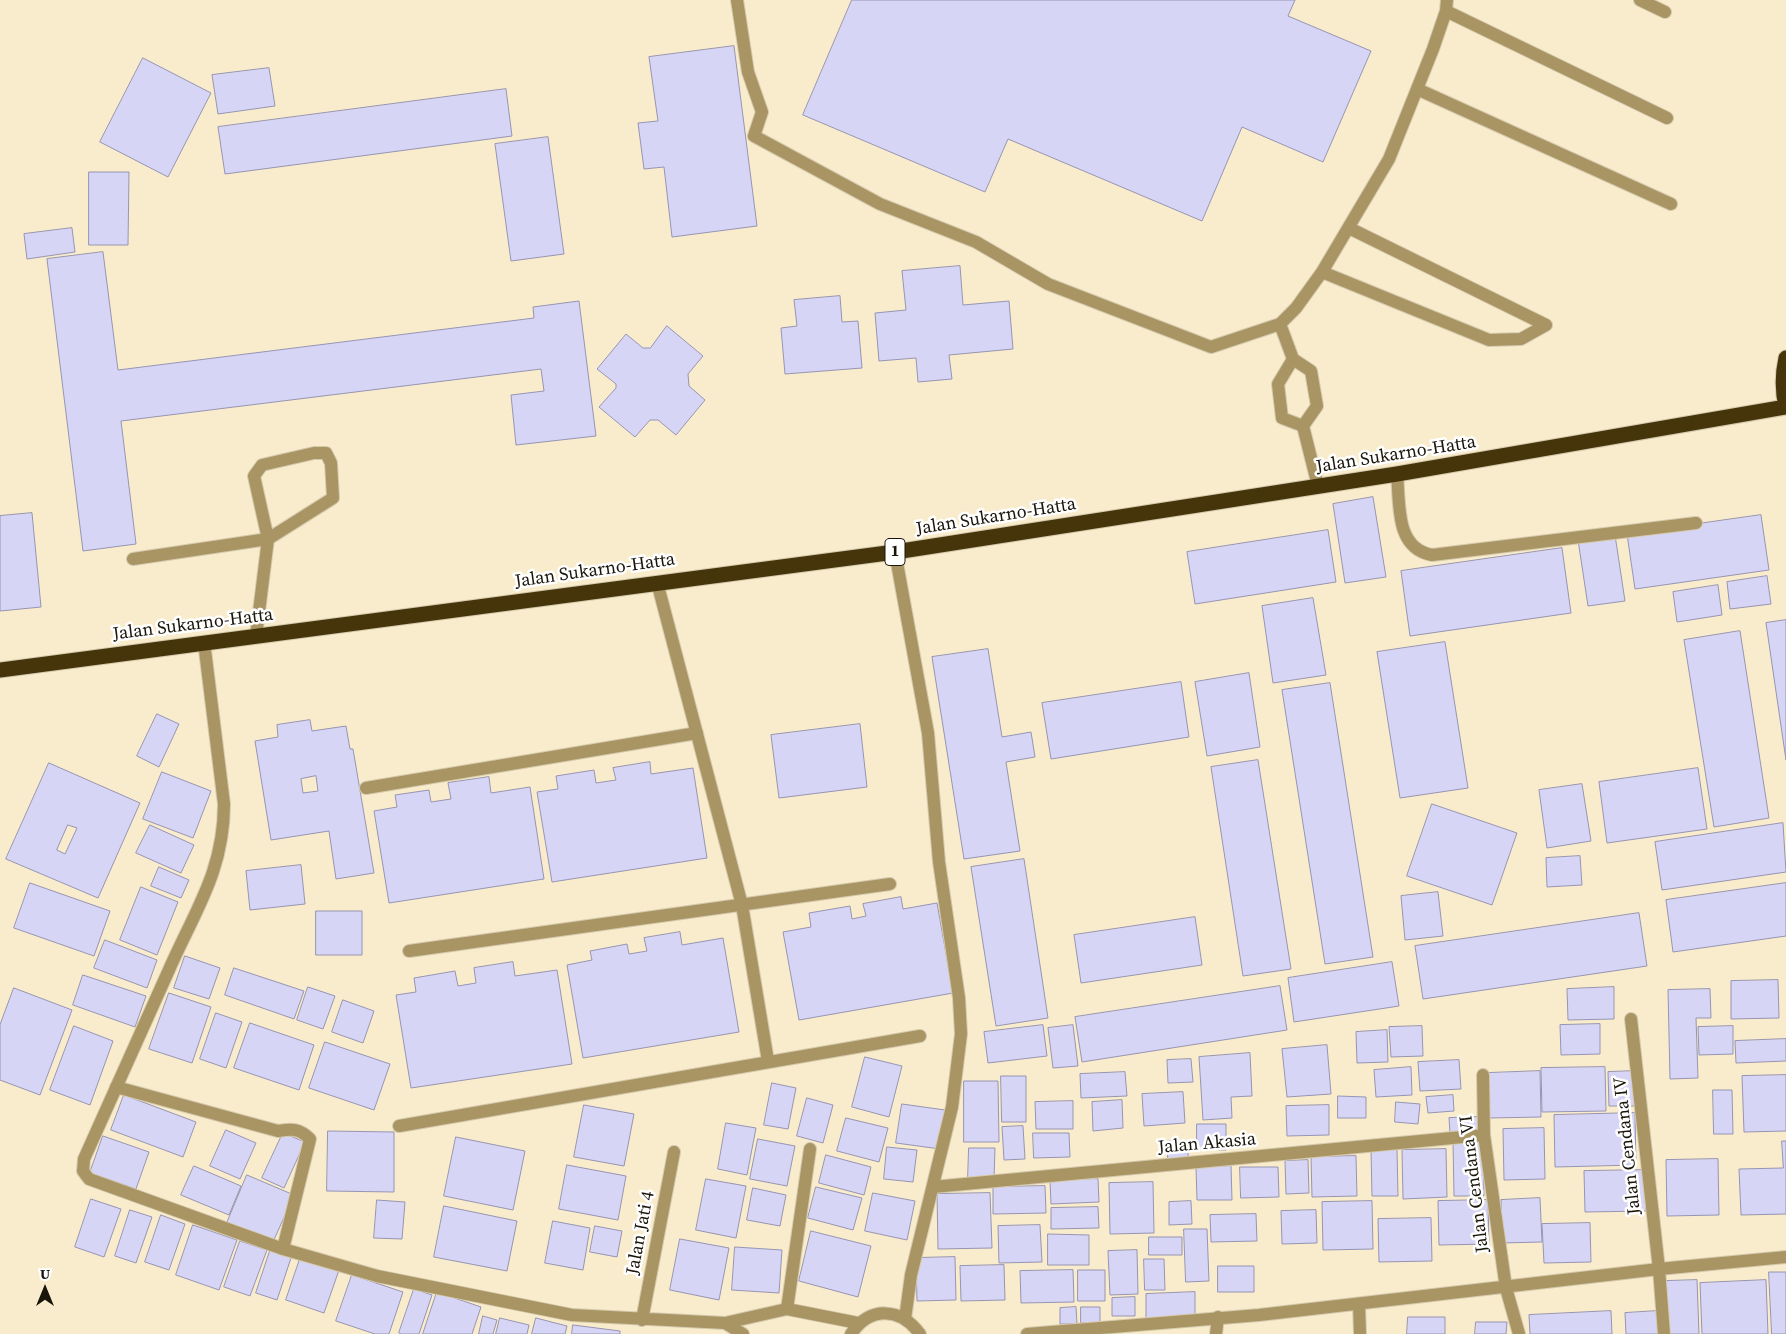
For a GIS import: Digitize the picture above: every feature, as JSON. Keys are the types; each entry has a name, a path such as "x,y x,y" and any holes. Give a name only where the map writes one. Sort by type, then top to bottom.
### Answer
{"highway":[{"name":"1","path":"1786,358 1782,373 1782,390 1786,407"},
{"name":"Jalan Sukarno-Hatta","path":"0,670 895,552 1397,474 1786,407"}],"street":[{"path":"737,0 748,72 762,112 754,136 880,204 976,242 1048,284 1211,347 1280,324 1296,308 1322,272 1389,159 1417,90 1447,6 1667,118"},
{"path":"1640,0 1665,12"},
{"path":"1417,90 1671,204"},
{"path":"1322,272 1489,340 1521,339 1546,325 1349,228"},
{"path":"1280,324 1293,359 1311,371 1317,406 1303,426 1318,486"},
{"path":"1293,359 1278,384 1282,418 1303,426"},
{"path":"133,559 268,539 333,498 331,463 326,453 314,453 262,465 254,476 268,539 256,636"},
{"path":"1397,474 1403,531 1409,544 1418,552 1432,555 1696,523"},
{"path":"895,552 928,733 939,862 959,998 961,1034 952,1107 912,1275 905,1319"},
{"path":"657,582 742,905 768,1061"},
{"path":"204,642 224,804 224,827 220,853 211,882 176,953 84,1159 84,1171 89,1179 283,1249 377,1276 572,1315 725,1323 787,1309 858,1323"},
{"path":"366,788 697,732"},
{"path":"409,951 890,884"},
{"name":"Jalan Cendana IV","path":"1631,1019 1659,1268 1664,1334"},
{"path":"399,1126 920,1036"},
{"name":"Jalan Cendana VI","path":"1483,1075 1484,1135 1506,1288 1519,1334"},
{"path":"116,1087 278,1131 297,1129 310,1138 283,1249"},
{"name":"Jalan Akasia","path":"933,1187 1484,1135"},
{"path":"787,1309 810,1149"},
{"name":"Jalan Jati 4","path":"642,1320 674,1152"},
{"path":"1027,1334 1359,1304 1506,1288 1659,1268 1786,1257"},
{"path":"1359,1304 1360,1334"},
{"path":"851,1334 858,1323 873,1314 890,1313 905,1319 920,1334"},
{"path":"1216,1334 1218,1317"},
{"path":"725,1323 743,1334"}],"building":[{"path":"852,0 1295,0 1288,16 1371,51 1323,162 1242,127 1202,221 1008,139 985,192 803,115"},
{"path":"734,46 757,226 672,237 664,167 644,169 638,123 658,121 649,57"},
{"path":"143,58 211,93 168,177 100,142"},
{"path":"269,68 275,106 218,114 212,75"},
{"path":"506,89 512,136 225,174 218,127"},
{"path":"548,137 564,254 511,261 495,144"},
{"path":"89,172 129,172 128,245 89,245"},
{"path":"72,228 75,252 27,259 24,234"},
{"path":"103,252 118,370 534,318 533,307 579,301 596,436 516,445 511,395 544,391 541,369 121,421 136,544 83,551 47,259"},
{"path":"960,266 963,305 1009,301 1013,349 949,355 952,379 918,382 916,358 879,361 875,313 906,310 902,271"},
{"path":"840,296 842,322 858,321 862,368 785,374 781,328 797,326 794,300"},
{"path":"667,326 703,356 688,374 689,386 705,400 676,435 658,420 650,420 635,437 599,407 616,388 616,384 597,369 626,334 643,348 650,348"},
{"path":"1373,497 1386,577 1345,583 1333,504"},
{"path":"32,513 41,607 0,611 0,516"},
{"path":"1761,515 1769,570 1635,589 1627,534"},
{"path":"1328,530 1336,582 1195,604 1187,552"},
{"path":"1615,535 1625,601 1588,606 1578,540"},
{"path":"1562,548 1571,613 1410,636 1401,571"},
{"path":"1767,576 1771,604 1730,609 1727,582"},
{"path":"1718,585 1722,615 1677,622 1673,592"},
{"path":"1313,598 1326,675 1273,683 1262,606"},
{"path":"1786,620 1786,760 1766,623"},
{"path":"1740,631 1769,818 1714,827 1684,640"},
{"path":"1445,642 1468,788 1400,798 1377,652"},
{"path":"988,649 1002,737 1031,732 1035,757 1006,762 1020,851 964,859 932,657"},
{"path":"1249,673 1260,747 1207,756 1195,682"},
{"path":"1181,682 1189,737 1051,759 1042,703"},
{"path":"1330,683 1373,957 1325,964 1282,690"},
{"path":"157,714 179,724 159,767 137,756"},
{"path":"310,720 312,731 346,726 350,749 353,749 374,873 336,879 329,831 271,840 255,741 278,737 277,725","holes":["316,776 318,791 303,793 301,779"]},
{"path":"860,724 867,787 779,798 771,735"},
{"path":"1258,760 1291,969 1243,976 1211,767"},
{"path":"650,762 651,774 693,768 707,858 552,882 537,792 558,789 556,776 594,770 596,783 616,780 613,768"},
{"path":"49,763 140,803 98,898 6,859","holes":["68,825 77,828 65,854 57,850"]},
{"path":"1698,768 1707,829 1607,843 1599,782"},
{"path":"162,772 211,791 193,838 143,819"},
{"path":"489,777 491,793 530,787 544,879 389,903 374,811 397,807 395,795 429,790 431,802 451,799 448,783"},
{"path":"1582,784 1591,841 1547,848 1539,790"},
{"path":"1432,804 1517,833 1492,905 1407,876"},
{"path":"1783,823 1786,872 1662,890 1655,842"},
{"path":"150,825 194,845 181,873 136,853"},
{"path":"1580,856 1582,885 1547,887 1546,858"},
{"path":"1024,859 1048,1018 996,1026 971,867"},
{"path":"301,865 305,904 250,910 246,871"},
{"path":"159,867 189,880 181,898 151,886"},
{"path":"30,883 110,911 94,956 14,928"},
{"path":"1786,883 1786,936 1673,952 1666,900"},
{"path":"141,887 178,902 157,955 120,940"},
{"path":"1438,892 1443,936 1405,940 1401,896"},
{"path":"901,897 903,909 937,903 953,993 799,1020 783,932 811,927 809,913 850,906 852,919 866,916 863,904"},
{"path":"316,911 362,911 362,955 316,955"},
{"path":"1639,913 1647,966 1423,999 1415,946"},
{"path":"1195,917 1202,965 1081,983 1074,935"},
{"path":"680,932 682,945 723,938 739,1032 583,1058 567,965 592,960 590,951 627,944 629,954 647,951 644,938"},
{"path":"105,940 157,960 147,988 94,968"},
{"path":"185,956 220,968 209,999 174,988"},
{"path":"513,962 515,976 557,970 572,1064 411,1088 396,995 416,992 414,978 455,971 458,986 476,983 474,968"},
{"path":"1392,962 1399,1006 1294,1022 1288,978"},
{"path":"234,968 304,991 294,1019 225,995"},
{"path":"83,975 146,996 135,1027 73,1005"},
{"path":"1778,980 1779,1018 1731,1019 1731,981"},
{"path":"1280,986 1287,1030 1082,1062 1075,1017"},
{"path":"308,987 335,996 323,1029 297,1020"},
{"path":"1614,987 1614,1019 1568,1020 1567,989"},
{"path":"14,988 72,1010 40,1095 0,1080 0,1025"},
{"path":"1710,989 1711,1018 1696,1018 1698,1078 1670,1079 1668,990"},
{"path":"169,993 211,1007 192,1063 149,1049"},
{"path":"343,1000 374,1011 363,1043 332,1032"},
{"path":"216,1013 242,1022 226,1068 200,1059"},
{"path":"250,1023 314,1045 299,1090 234,1068"},
{"path":"1600,1024 1600,1054 1561,1055 1560,1025"},
{"path":"1043,1025 1047,1056 988,1063 984,1032"},
{"path":"1073,1025 1078,1066 1053,1068 1048,1028"},
{"path":"74,1026 113,1041 90,1105 50,1090"},
{"path":"1422,1026 1423,1056 1391,1057 1389,1027"},
{"path":"1733,1026 1733,1054 1699,1055 1698,1027"},
{"path":"1387,1030 1388,1062 1357,1063 1356,1032"},
{"path":"1786,1039 1786,1061 1736,1063 1735,1041"},
{"path":"325,1042 390,1064 374,1110 309,1088"},
{"path":"1327,1045 1331,1094 1287,1097 1282,1049"},
{"path":"1250,1053 1252,1096 1231,1097 1232,1118 1203,1120 1199,1057"},
{"path":"865,1057 902,1066 889,1117 852,1107"},
{"path":"1191,1059 1193,1082 1168,1083 1167,1060"},
{"path":"1459,1060 1461,1089 1420,1091 1418,1062"},
{"path":"1411,1067 1412,1095 1376,1097 1374,1070"},
{"path":"1605,1067 1606,1111 1542,1112 1541,1068"},
{"path":"1540,1071 1541,1117 1489,1118 1488,1073"},
{"path":"1635,1071 1636,1106 1609,1106 1608,1072"},
{"path":"1125,1072 1127,1096 1081,1098 1080,1074"},
{"path":"1786,1075 1786,1131 1744,1132 1742,1076"},
{"path":"1001,1076 1026,1076 1026,1122 1002,1122"},
{"path":"964,1081 998,1081 999,1142 964,1142"},
{"path":"772,1083 796,1088 788,1129 764,1125"},
{"path":"1713,1090 1732,1090 1733,1134 1714,1134"},
{"path":"1183,1092 1185,1123 1144,1126 1142,1094"},
{"path":"124,1095 196,1122 183,1157 111,1130"},
{"path":"1453,1095 1454,1111 1428,1113 1426,1097"},
{"path":"1338,1096 1366,1097 1366,1118 1338,1118"},
{"path":"807,1098 833,1105 823,1143 797,1136"},
{"path":"1122,1100 1123,1128 1093,1131 1092,1102"},
{"path":"1073,1101 1073,1129 1036,1129 1035,1102"},
{"path":"1396,1102 1420,1104 1418,1124 1395,1122"},
{"path":"902,1104 945,1110 940,1149 896,1143"},
{"path":"584,1105 634,1114 624,1166 574,1157"},
{"path":"1329,1105 1329,1135 1287,1136 1286,1106"},
{"path":"1635,1113 1636,1165 1555,1167 1554,1115"},
{"path":"1478,1117 1478,1132 1450,1133 1449,1118"},
{"path":"846,1118 888,1128 879,1162 837,1151"},
{"path":"726,1123 756,1128 747,1175 718,1169"},
{"path":"1197,1124 1226,1124 1226,1150 1197,1149"},
{"path":"1023,1126 1025,1159 1004,1160 1002,1127"},
{"path":"1544,1128 1545,1179 1504,1180 1503,1129"},
{"path":"226,1130 256,1143 240,1179 210,1166"},
{"path":"328,1131 394,1132 394,1192 327,1191"},
{"path":"283,1133 305,1142 284,1188 262,1178"},
{"path":"1033,1133 1069,1133 1070,1157 1034,1158"},
{"path":"103,1136 149,1152 136,1189 90,1173"},
{"path":"456,1137 525,1151 513,1210 444,1196"},
{"path":"758,1139 795,1146 787,1186 750,1179"},
{"path":"1168,1141 1188,1141 1188,1159 1168,1159"},
{"path":"1483,1141 1484,1196 1454,1196 1453,1142"},
{"path":"1782,1141 1786,1141 1786,1214 1741,1215 1739,1169 1783,1168"},
{"path":"887,1147 917,1150 913,1182 884,1179"},
{"path":"969,1148 995,1148 994,1179 968,1179"},
{"path":"1397,1149 1398,1196 1372,1196 1371,1150"},
{"path":"1446,1149 1447,1197 1403,1199 1402,1150"},
{"path":"826,1155 871,1167 864,1195 819,1183"},
{"path":"1356,1156 1357,1196 1312,1197 1311,1157"},
{"path":"1718,1159 1719,1215 1667,1216 1666,1160"},
{"path":"1308,1160 1309,1193 1286,1194 1285,1161"},
{"path":"567,1165 626,1176 618,1220 559,1209"},
{"path":"194,1166 241,1186 229,1215 181,1195"},
{"path":"1231,1166 1232,1200 1197,1200 1196,1167"},
{"path":"1240,1167 1278,1167 1279,1197 1241,1198"},
{"path":"1645,1170 1646,1211 1585,1212 1584,1171"},
{"path":"247,1175 294,1195 273,1242 227,1223"},
{"path":"706,1179 746,1186 736,1238 696,1230"},
{"path":"1098,1179 1099,1202 1051,1204 1050,1180"},
{"path":"1153,1182 1154,1233 1110,1234 1109,1183"},
{"path":"1045,1186 1046,1213 993,1214 993,1187"},
{"path":"816,1187 862,1198 853,1230 808,1218"},
{"path":"753,1188 786,1195 780,1226 747,1220"},
{"path":"873,1193 915,1201 907,1240 865,1231"},
{"path":"990,1193 992,1248 938,1249 937,1194"},
{"path":"1540,1198 1542,1242 1502,1243 1501,1200"},
{"path":"91,1199 121,1209 104,1257 75,1247"},
{"path":"377,1200 405,1202 402,1239 374,1238"},
{"path":"1488,1200 1489,1244 1439,1245 1438,1201"},
{"path":"1191,1201 1192,1224 1169,1225 1169,1202"},
{"path":"1372,1201 1373,1249 1323,1250 1322,1202"},
{"path":"444,1206 517,1221 507,1271 434,1257"},
{"path":"1098,1207 1099,1228 1051,1229 1051,1208"},
{"path":"130,1210 152,1217 136,1263 115,1256"},
{"path":"1316,1210 1317,1243 1282,1244 1281,1211"},
{"path":"1256,1214 1257,1241 1211,1242 1210,1215"},
{"path":"161,1215 185,1224 169,1270 145,1262"},
{"path":"1431,1218 1432,1261 1379,1262 1378,1219"},
{"path":"553,1221 590,1228 583,1270 545,1263"},
{"path":"1590,1223 1591,1262 1544,1263 1542,1224"},
{"path":"193,1225 237,1240 219,1290 176,1275"},
{"path":"1040,1225 1042,1262 999,1263 998,1226"},
{"path":"595,1226 622,1231 617,1257 590,1252"},
{"path":"1184,1229 1207,1229 1209,1281 1186,1282"},
{"path":"811,1231 871,1246 858,1297 799,1281"},
{"path":"1048,1234 1089,1235 1089,1265 1048,1265"},
{"path":"1149,1237 1182,1237 1182,1255 1149,1255"},
{"path":"680,1239 729,1248 719,1300 670,1290"},
{"path":"240,1241 267,1250 250,1296 224,1287"},
{"path":"735,1247 782,1250 779,1293 732,1290"},
{"path":"271,1248 292,1255 277,1300 256,1293"},
{"path":"1137,1250 1138,1294 1110,1295 1108,1251"},
{"path":"301,1256 339,1270 324,1313 286,1300"},
{"path":"955,1257 956,1300 917,1301 916,1258"},
{"path":"1144,1259 1164,1259 1165,1290 1145,1290"},
{"path":"1004,1265 1005,1300 961,1301 960,1266"},
{"path":"1218,1266 1254,1266 1254,1292 1218,1292"},
{"path":"1073,1270 1074,1302 1021,1303 1020,1271"},
{"path":"1078,1270 1105,1270 1105,1301 1078,1301"},
{"path":"1769,1272 1786,1272 1786,1334 1772,1334"},
{"path":"352,1275 403,1292 389,1334 375,1334 336,1321"},
{"path":"1697,1280 1699,1334 1668,1334 1666,1281"},
{"path":"1766,1280 1768,1334 1702,1334 1700,1283"},
{"path":"414,1289 432,1295 419,1334 401,1334 399,1333"},
{"path":"437,1292 481,1307 472,1334 423,1334"},
{"path":"1195,1292 1195,1316 1146,1318 1146,1294"},
{"path":"1135,1297 1135,1316 1112,1316 1112,1298"},
{"path":"1076,1307 1077,1324 1060,1324 1060,1308"},
{"path":"1081,1307 1100,1307 1100,1323 1081,1323"},
{"path":"1611,1311 1612,1334 1530,1334 1529,1315"},
{"path":"1657,1311 1658,1334 1626,1334 1625,1313"},
{"path":"483,1316 497,1320 493,1334 479,1334"},
{"path":"1408,1317 1445,1317 1445,1334 1407,1334"},
{"path":"500,1318 529,1325 527,1334 496,1334"},
{"path":"536,1318 567,1326 565,1334 532,1334"},
{"path":"1476,1322 1507,1322 1506,1334 1475,1334"},
{"path":"573,1325 620,1331 620,1334 572,1334"}]}
